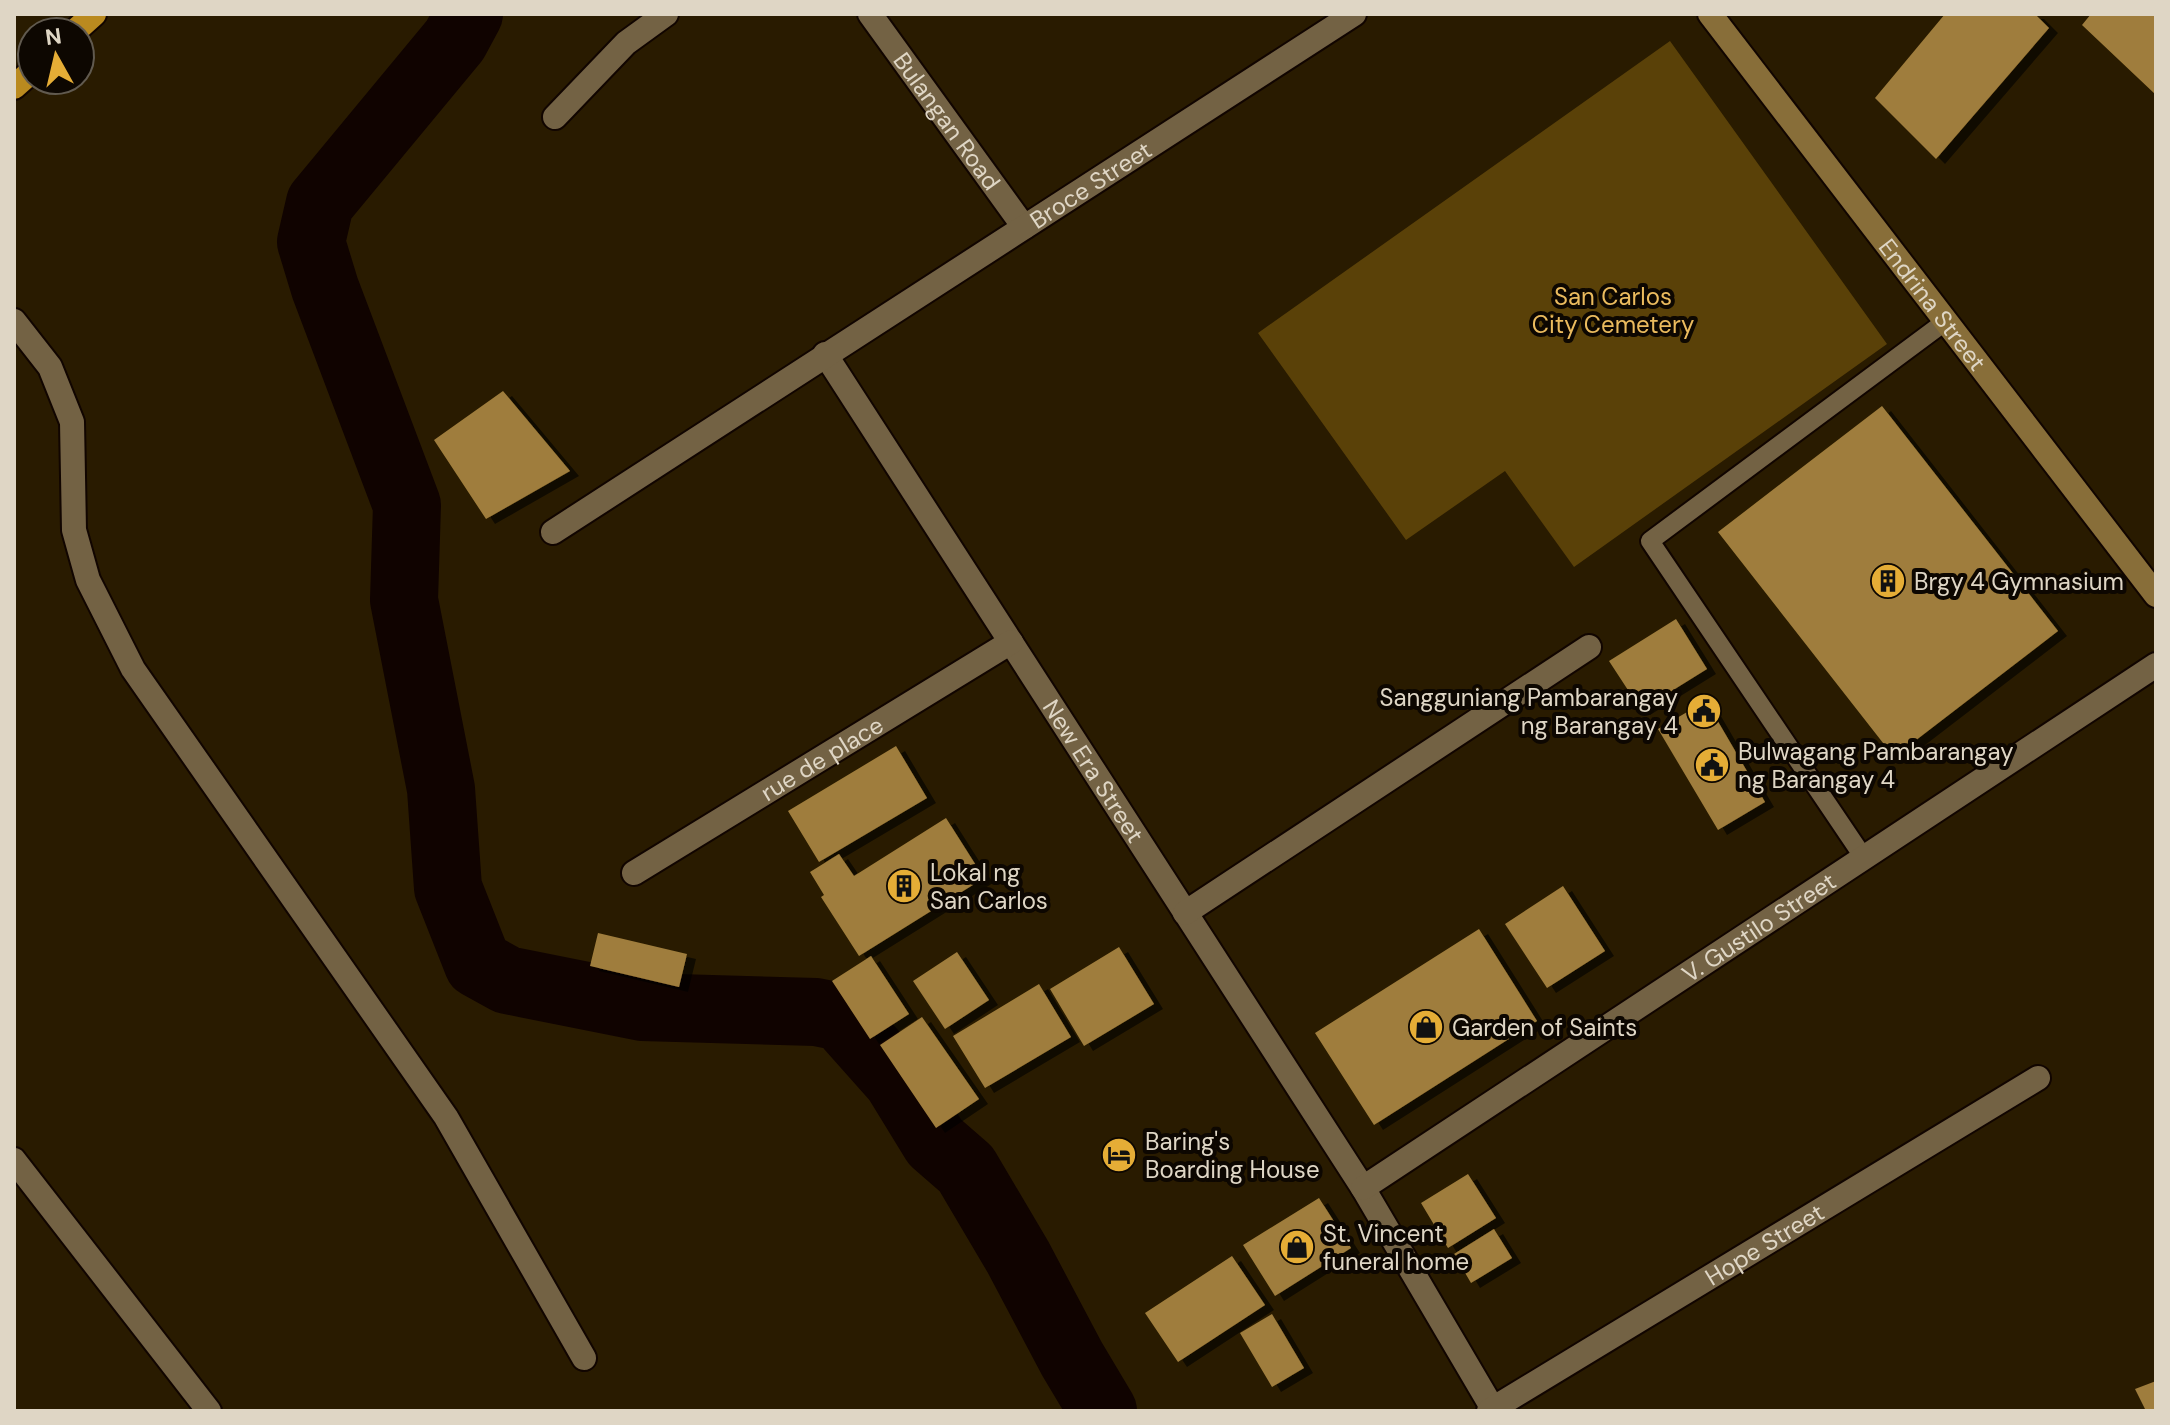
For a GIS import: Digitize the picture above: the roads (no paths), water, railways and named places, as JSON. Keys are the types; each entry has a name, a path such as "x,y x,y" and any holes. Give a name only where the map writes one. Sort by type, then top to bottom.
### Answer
{"street":[{"path":"555,117 626,43 666,14"},
{"name":"Bulangan Road","path":"870,14 1024,227"},
{"name":"Broce Street","path":"553,532 1354,14"},
{"name":"Endrina Street","path":"1710,14 2156,595"},
{"path":"14,321 50,367 72,422 74,530 88,580 133,669 446,1117 584,1358"},
{"name":"New Era Street","path":"825,354 1363,1188 1491,1410"},
{"name":"rue de place","path":"634,873 1011,642"},
{"path":"1185,913 1589,647"},
{"name":"V. Gustilo Street","path":"1363,1188 2156,665"},
{"name":"Hope Street","path":"1491,1410 2038,1078"},
{"path":"14,1160 209,1411"}],"lane":[{"path":"1864,858 1650,541 1946,321"}],"waterway":[{"path":"469,14 455,40 320,203 311,242 325,288 407,505 404,600 441,789 448,888 478,964 507,980 642,1007 816,1012 841,1017 897,1080 935,1142 966,1169 1103,1411"}],"place":[{"name":"Brgy 4 Gymnasium","path":"1888,581"},
{"name":"Sangguniang Pambarangay ng Barangay 4","path":"1704,711"},
{"name":"Bulwagang Pambarangay ng Barangay 4","path":"1712,765"},
{"name":"Lokal ng San Carlos","path":"904,886"},
{"name":"Garden of Saints","path":"1426,1027"},
{"name":"Baring's Boarding House","path":"1119,1155"},
{"name":"St. Vincent funeral home","path":"1297,1247"}],"park label":[{"name":"San Carlos City Cemetery","path":"1613,310"}]}
